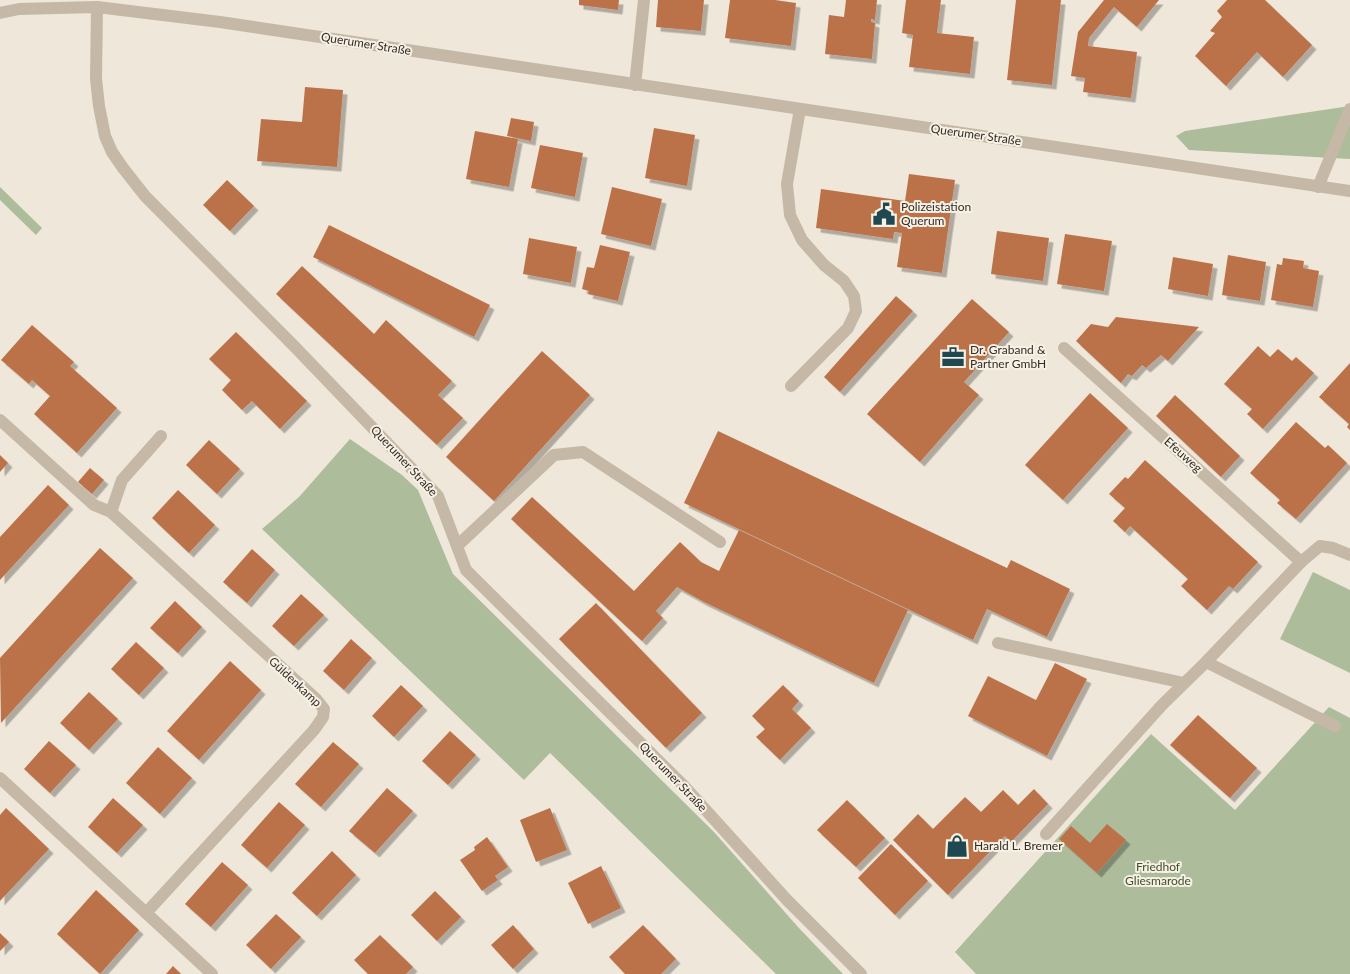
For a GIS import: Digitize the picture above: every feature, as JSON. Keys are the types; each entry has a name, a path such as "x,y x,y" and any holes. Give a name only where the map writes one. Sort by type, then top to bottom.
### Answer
{"street":[{"path":"635,85 644,0"},
{"name":"Querumer Straße","path":"0,3 19,9"},
{"name":"Querumer Straße","path":"97,8 96,79 105,136 112,152 145,196 294,346 438,496 466,570 684,786 787,900 861,974"},
{"name":"Querumer Straße","path":"0,13 19,9 97,8 229,23 1350,191"},
{"path":"791,386 848,328 856,312 854,296 844,281 824,265 802,240 790,215 787,184 800,109"},
{"path":"1318,186 1350,109"},
{"name":"Efeuweg","path":"1064,348 1302,562"},
{"name":"Güldenkamp","path":"0,420 94,505 111,512 324,709 323,717 314,730 146,913"},
{"path":"111,512 122,480 161,436"},
{"path":"457,546 554,455 583,452 720,542"},
{"path":"1046,834 1162,705 1302,562 1320,546 1333,548 1350,555"},
{"path":"998,643 1184,683"},
{"path":"1206,662 1335,726"},
{"path":"0,778 212,974"}],"green space":[{"path":"1350,106 1350,159 1189,150 1176,136 1185,131"},
{"path":"0,187 42,228 36,235 0,200"},
{"path":"350,439 402,475 418,490 453,574 714,832 798,927 843,974 776,974 550,753 524,780 262,529 299,497"},
{"path":"1313,572 1350,590 1350,673 1280,639"},
{"name":"Friedhof Gliesmarode","path":"1329,707 1350,718 1350,974 976,974 955,952 1151,734 1235,810"}],"building":[{"path":"579,0 619,0 618,10 579,5"},
{"path":"658,0 704,0 701,31 656,27"},
{"path":"730,0 775,0 796,3 791,46 725,38"},
{"path":"846,0 877,0 875,20 871,19 871,22 875,23 872,59 825,54 829,15 844,17"},
{"path":"906,0 941,0 937,33 974,37 970,74 909,67 913,35 902,33"},
{"path":"1016,0 1061,0 1052,85 1007,80"},
{"path":"1104,0 1159,0 1137,27 1114,7 1089,38 1088,46 1137,52 1131,98 1083,92 1085,78 1071,76 1078,32"},
{"path":"1227,0 1265,0 1312,45 1283,77 1257,52 1226,86 1195,56 1215,33 1210,31 1222,17 1217,11"},
{"path":"305,87 343,90 337,167 257,161 261,119 302,122"},
{"path":"511,118 534,122 531,141 507,136"},
{"path":"654,128 695,135 687,186 645,178"},
{"path":"475,131 518,139 509,187 466,179"},
{"path":"540,145 583,153 575,197 531,188"},
{"name":"Polizeistation Querum","path":"909,174 955,180 942,273 897,267 902,233 894,232 893,239 816,228 821,189 905,201"},
{"path":"227,180 254,206 230,231 203,205"},
{"path":"612,187 662,199 651,246 601,234"},
{"path":"329,225 490,305 474,337 313,257"},
{"path":"997,231 1049,238 1043,281 991,274"},
{"path":"1065,234 1112,241 1104,291 1057,284"},
{"path":"529,238 577,247 571,283 523,274"},
{"path":"600,245 630,252 618,301 588,294 589,291 582,289 587,267 594,268"},
{"path":"1228,255 1266,262 1260,301 1222,295"},
{"path":"1173,257 1213,264 1208,296 1168,289"},
{"path":"1283,258 1304,261 1303,268 1319,271 1313,307 1271,300 1277,264 1282,265"},
{"path":"302,266 374,334 386,320 452,381 438,395 463,418 437,445 276,294"},
{"path":"896,296 913,311 840,392 824,377"},
{"name":"Dr. Graband & Partner GmbH","path":"972,299 1009,332 964,382 979,395 920,462 867,414"},
{"path":"1116,317 1199,327 1168,361 1161,355 1146,368 1142,365 1132,376 1128,374 1121,383 1076,341 1091,324 1108,327"},
{"path":"32,325 74,362 70,366 117,408 77,453 34,414 50,396 32,380 29,384 1,360"},
{"path":"236,332 307,401 280,429 252,401 242,410 222,390 231,380 209,359"},
{"path":"1258,346 1270,357 1278,349 1292,361 1296,357 1314,373 1263,429 1247,414 1252,409 1224,384"},
{"path":"542,351 590,395 494,501 446,457"},
{"path":"1350,363 1350,430 1347,427 1349,424 1319,397"},
{"path":"1090,393 1128,428 1063,500 1025,465"},
{"path":"1175,395 1240,456 1221,477 1156,416"},
{"path":"1296,422 1325,448 1328,445 1347,463 1296,519 1277,503 1280,500 1250,473"},
{"path":"718,431 1007,568 1011,560 1070,589 1047,637 987,609 973,640 684,503"},
{"path":"209,440 240,469 217,494 186,465"},
{"path":"0,455 8,463 0,472"},
{"path":"1145,460 1258,562 1233,589 1229,586 1207,610 1181,586 1188,579 1130,526 1125,532 1113,521 1125,508 1109,494 1125,477 1128,479"},
{"path":"90,468 104,480 92,494 78,482"},
{"path":"48,485 69,505 0,580 0,537"},
{"path":"178,490 215,525 189,553 152,518"},
{"path":"532,497 634,591 680,542 701,562 719,571 739,530 908,610 874,683 704,602 677,587 656,611 663,618 642,641 511,519"},
{"path":"100,548 133,578 1,723 0,658"},
{"path":"252,549 275,570 247,603 223,582"},
{"path":"301,594 324,615 294,646 272,626"},
{"path":"175,601 202,627 178,653 150,628"},
{"path":"596,603 702,713 666,748 559,639"},
{"path":"351,639 372,658 344,690 323,671"},
{"path":"136,642 164,668 139,695 111,669"},
{"path":"230,661 261,690 199,760 167,731"},
{"path":"1055,663 1087,679 1047,756 968,716 988,676 1036,700"},
{"path":"401,685 423,706 394,737 372,716"},
{"path":"783,685 799,701 792,709 811,728 780,760 756,737 765,729 752,716"},
{"path":"89,692 118,719 89,750 60,723"},
{"path":"1198,715 1257,768 1230,798 1170,745"},
{"path":"450,731 476,755 448,785 422,761"},
{"path":"49,741 76,765 50,793 24,769"},
{"path":"333,742 359,764 321,807 295,784"},
{"path":"158,747 192,778 160,814 126,783"},
{"path":"387,788 413,811 375,853 349,831"},
{"name":"Harald L. Bremer","path":"1034,789 1048,804 1011,842 1005,836 948,895 893,840 918,814 933,829 965,797 981,812 1003,790 1018,805"},
{"path":"113,798 143,825 117,853 88,827"},
{"path":"847,800 885,838 856,867 817,830"},
{"path":"279,802 305,825 267,868 241,845"},
{"path":"6,808 49,849 0,901 0,815"},
{"path":"550,808 567,850 536,862 520,820"},
{"path":"1107,824 1126,840 1097,873 1059,839 1071,826 1090,843"},
{"path":"487,837 508,867 495,876 498,880 482,891 460,860 475,850 474,847"},
{"path":"891,844 928,881 895,915 858,878"},
{"path":"332,851 356,875 317,916 292,893"},
{"path":"222,862 248,885 211,927 185,904"},
{"path":"601,866 621,908 588,924 568,883"},
{"path":"96,890 139,930 100,974 57,934"},
{"path":"435,891 461,917 437,941 411,915"},
{"path":"276,914 301,937 271,969 246,945"},
{"path":"513,925 534,949 513,969 491,945"},
{"path":"643,925 676,959 661,974 625,974 609,957"},
{"path":"0,933 9,942 0,951"},
{"path":"380,935 413,967 406,974 368,974 354,960"},
{"path":"173,966 181,974 166,974"}],"place":[{"name":"Polizeistation Querum","path":"884,214"},
{"name":"Dr. Graband & Partner GmbH","path":"953,357"},
{"name":"Harald L. Bremer","path":"957,846"}]}
